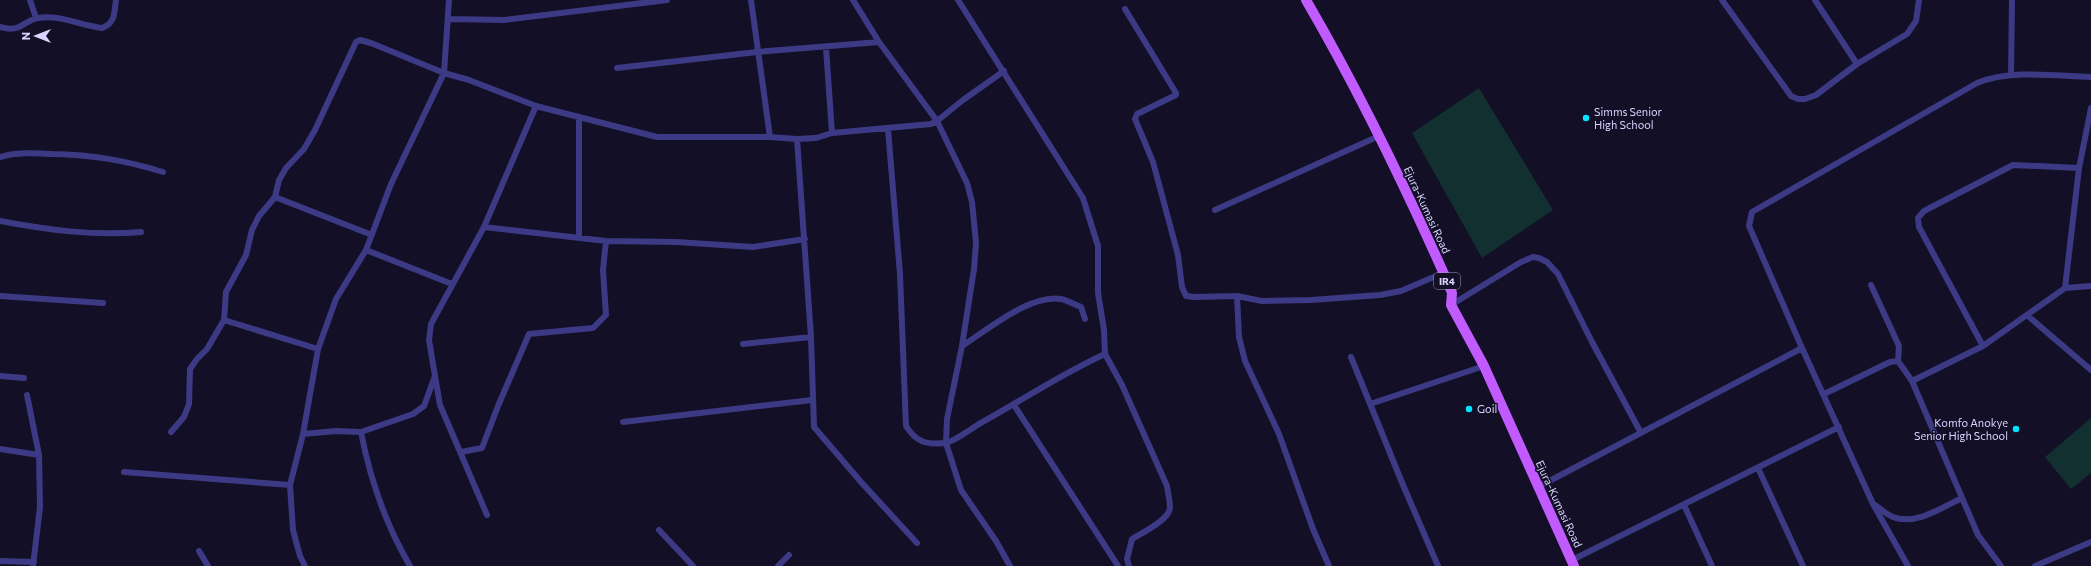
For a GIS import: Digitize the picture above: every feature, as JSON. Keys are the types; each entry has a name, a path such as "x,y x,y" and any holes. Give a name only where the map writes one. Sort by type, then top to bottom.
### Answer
{"main road":[{"name":"Ejura-Kumasi Road","path":"1306,0 1339,56 1444,273 1452,293 1451,305 1484,366 1573,563"}],"street":[{"path":"30,0 36,18"},
{"path":"0,27 13,29 22,27 36,18 49,17 102,28 108,26 113,21 116,0"},
{"path":"305,566 300,556 294,530 290,485 303,434 318,349 336,299 366,250 391,184 444,74 449,0"},
{"path":"448,20 504,20 667,0"},
{"path":"751,0 757,52 770,137"},
{"path":"853,0 879,42 937,121 967,183 972,202 976,243 974,269 962,346 947,419 946,443 961,490 996,541 1010,566"},
{"path":"958,0 1004,70 1083,198 1098,246 1098,293 1104,330 1105,354 1122,385 1167,486 1170,509 1168,516 1132,540 1127,559 1129,566"},
{"path":"1722,0 1791,96 1798,99 1816,96 1857,64 1907,34 1916,21 1919,0"},
{"path":"1815,0 1857,64"},
{"path":"2010,75 2012,0"},
{"path":"1125,9 1176,93 1176,95 1138,114 1134,119 1153,162 1178,254 1182,287 1186,296 1237,296 1262,301 1311,300 1380,295 1401,291 1444,273"},
{"path":"171,432 184,417 189,404 190,369 207,349 224,320 226,292 246,255 252,230 259,216 275,197 279,180 286,168 304,149 316,130 356,42 360,40 371,43 444,74 469,80 536,106 578,118 657,137 816,138 832,133 888,129 937,121 1004,70"},
{"path":"617,68 757,52 826,48 879,42"},
{"path":"826,48 832,133"},
{"path":"1908,566 1873,504 1802,348 1749,226 1752,212 1977,83 1992,77 2010,75 2091,77"},
{"path":"488,515 440,405 429,340 431,324 484,227 536,106"},
{"path":"2064,288 2079,168 2091,108"},
{"path":"578,118 579,238"},
{"path":"888,129 900,274 906,426 912,437 919,441 946,443 1014,405 1062,375 1105,354"},
{"path":"1215,210 1379,136"},
{"path":"797,139 811,338 814,427 861,482 918,543"},
{"path":"0,157 9,154 30,153 102,156 135,163 163,172"},
{"path":"1983,346 1919,227 1918,218 1924,211 2013,164 2079,168"},
{"path":"275,197 372,235"},
{"path":"0,221 61,231 112,234 141,232"},
{"path":"484,227 606,241 676,242 753,248 805,239"},
{"path":"461,452 482,448 498,406 529,334 593,328 606,315 603,270 606,241"},
{"path":"366,250 452,284"},
{"path":"1451,305 1521,262 1533,257 1547,262 1558,274 1592,342 1641,433"},
{"path":"1871,285 1900,346 1898,361 1912,381 1978,535 2001,566"},
{"path":"1912,381 1983,346 2028,316 2064,288 2091,286"},
{"path":"0,296 103,303"},
{"path":"1237,296 1239,337 1245,361 1279,434 1313,529 1329,566"},
{"path":"962,346 1021,306 1043,301 1060,299 1081,307 1086,319"},
{"path":"2028,316 2091,370"},
{"path":"224,320 318,349"},
{"path":"743,344 811,338"},
{"path":"1538,487 1802,348"},
{"path":"1351,357 1438,566"},
{"path":"1824,394 1875,368 1890,362 1898,361"},
{"path":"1370,404 1484,366"},
{"path":"0,376 24,378"},
{"path":"303,434 336,431 361,432 413,414 424,406 435,376"},
{"path":"0,561 34,564 40,507 39,455 27,396"},
{"path":"623,422 812,400"},
{"path":"1014,405 1118,566"},
{"path":"1573,563 1839,427"},
{"path":"361,432 368,466 395,540 410,566"},
{"path":"0,449 39,455"},
{"path":"1758,468 1802,566"},
{"path":"124,472 290,485"},
{"path":"1873,504 1893,517 1909,519 1921,517 1962,498"},
{"path":"1684,505 1712,566"},
{"path":"659,530 693,566"},
{"path":"2035,566 2091,542"},
{"path":"200,551 208,566"},
{"path":"778,566 789,554"}],"green space":[{"path":"1479,88 1553,210 1482,258 1412,133"},
{"path":"2091,418 2091,473 2071,489 2045,457"}],"place":[{"name":"Simms Senior High School","path":"1586,118"},
{"name":"Goil","path":"1469,409"},
{"name":"Komfo Anokye Senior High School","path":"2016,429"}]}
